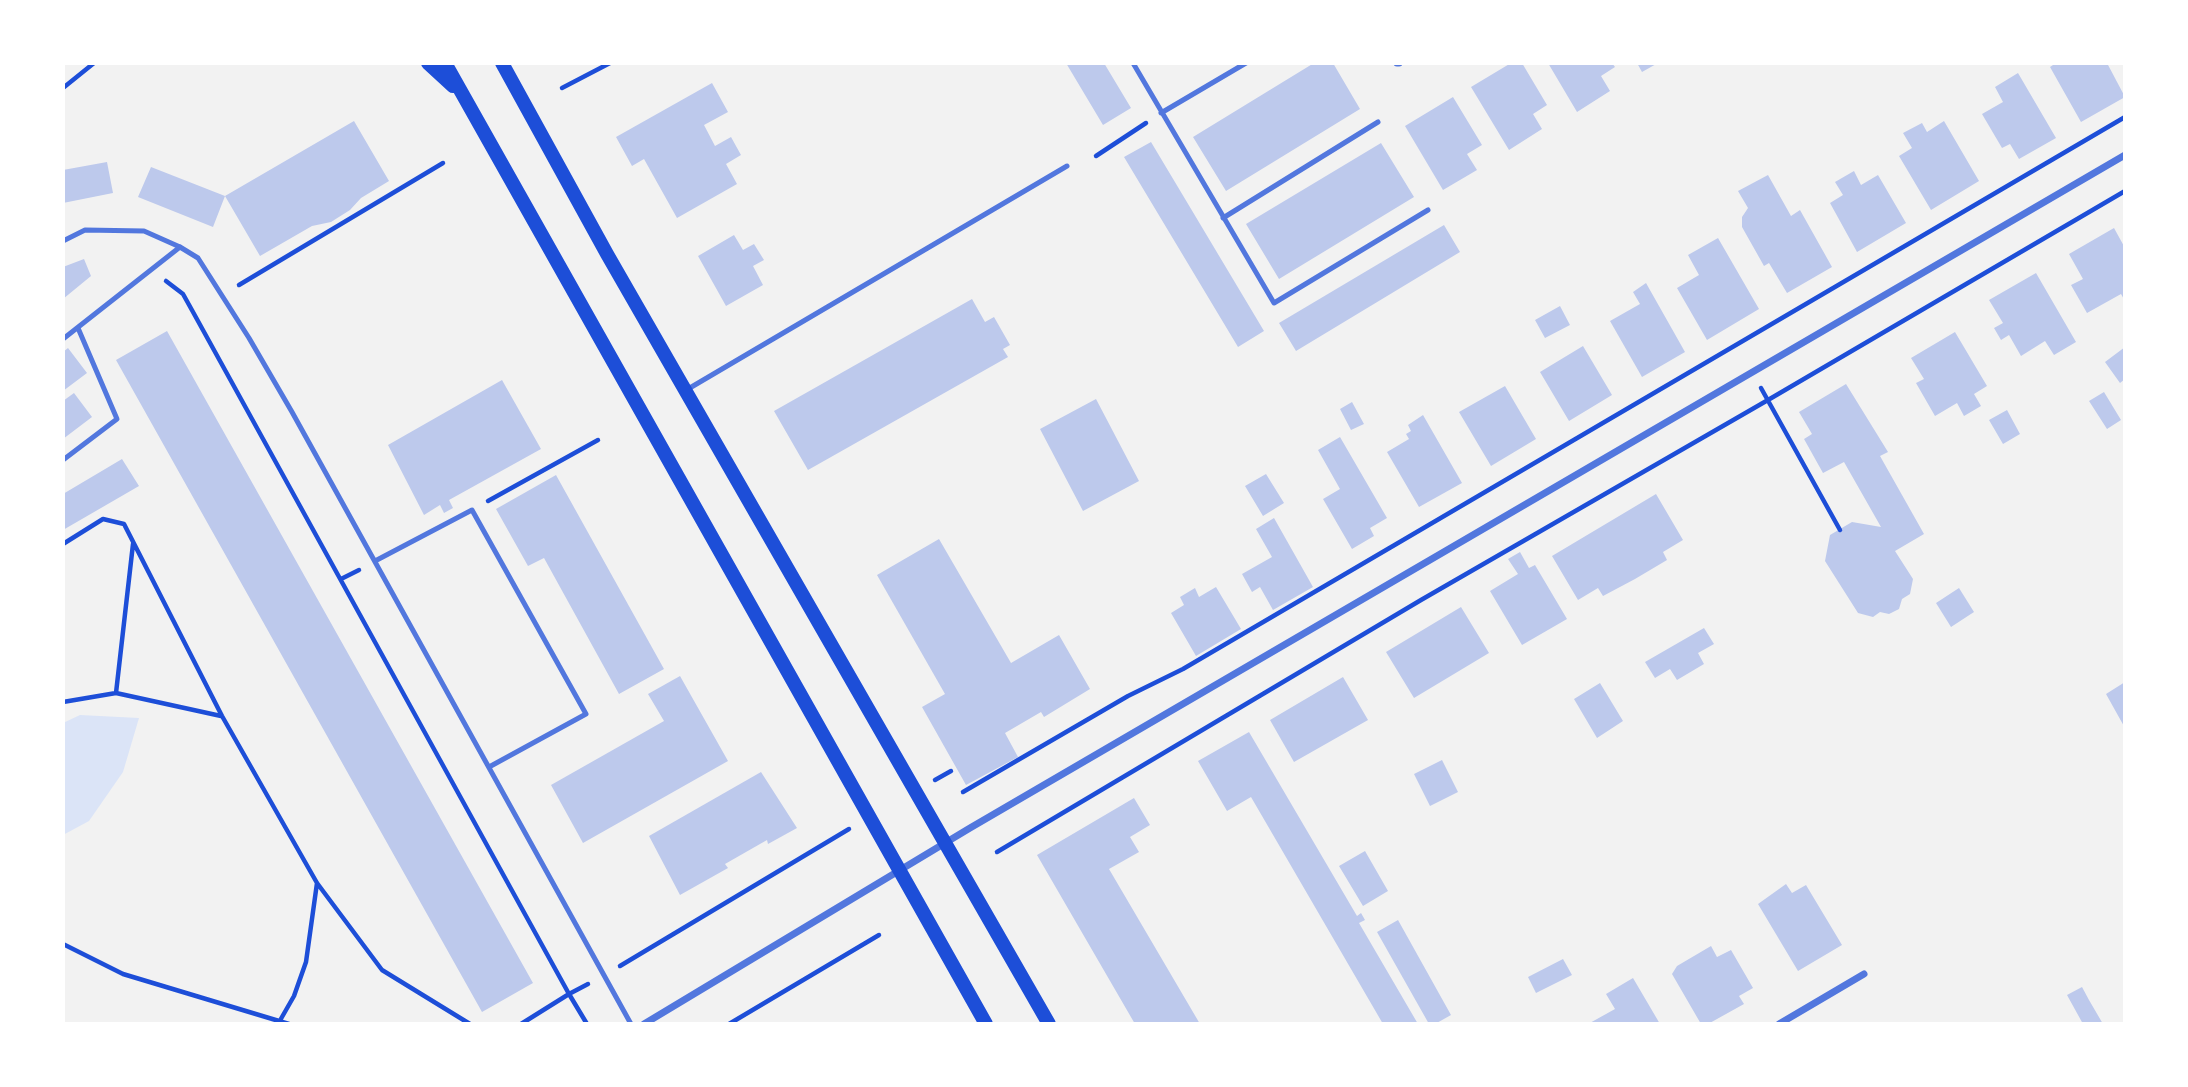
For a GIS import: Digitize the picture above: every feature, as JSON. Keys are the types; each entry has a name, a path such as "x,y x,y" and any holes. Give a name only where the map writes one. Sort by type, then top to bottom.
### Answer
{"main road":[{"path":"428,63 464,97"},
{"path":"445,63 986,1024"},
{"path":"502,63 607,254 1049,1024"}],"street":[{"path":"644,1024 946,843 2125,155"},
{"path":"1779,1024 1864,974"}],"lane":[{"path":"1132,63 1274,303 1427,210"},
{"path":"1161,113 1246,63"},
{"path":"1223,218 1378,122"},
{"path":"685,390 1067,166"},
{"path":"63,241 85,230 144,231 198,258 292,412 631,1024"},
{"path":"63,339 180,247"},
{"path":"63,460 117,419 78,328"},
{"path":"375,561 472,510 586,714 489,767"}],"path":[{"path":"63,88 94,63"},
{"path":"562,88 610,63"},
{"path":"1097,156 1161,113"},
{"path":"963,792 1128,696 1183,669 2125,117"},
{"path":"193,313 443,163"},
{"path":"997,852 1410,606 2125,191"},
{"path":"1752,372 1840,530"},
{"path":"472,510 598,440"},
{"path":"63,544 103,519 124,524 222,716 317,883 382,970 470,1024"},
{"path":"116,693 134,542"},
{"path":"63,702 116,693 222,716"},
{"path":"934,781 951,771"},
{"path":"824,844 852,827"},
{"path":"279,1023 294,996 306,962 317,883"},
{"path":"729,1024 879,935"},
{"path":"63,944 122,974 289,1024"},
{"path":"521,1024 569,994 587,1024"}],"shaded area":[{"path":"80,715 139,718 123,772 89,821 63,835 63,723"}],"building":[{"path":"1066,63 1104,63 1131,108 1103,125"},
{"path":"1314,63 1333,63 1360,109 1226,191 1193,137"},
{"path":"1511,63 1522,63 1547,105 1533,114 1542,129 1509,150 1471,87"},
{"path":"1548,63 1612,63 1615,67 1601,76 1610,91 1577,112"},
{"path":"1637,63 1658,63 1642,72"},
{"path":"2056,63 2107,63 2125,97 2081,122 2050,67"},
{"path":"2018,73 2056,138 2019,159 2010,144 2002,148 1982,114 2003,102 1995,87"},
{"path":"712,83 728,112 704,125 715,146 731,137 741,155 726,164 737,184 677,218 644,159 632,166 616,137"},
{"path":"1453,97 1482,145 1467,154 1477,170 1443,190 1405,126"},
{"path":"354,121 389,181 361,198 350,210 331,222 312,226 260,256 225,196"},
{"path":"1944,121 1979,181 1931,210 1899,156 1912,148 1903,133 1922,123 1927,132"},
{"path":"1151,142 1264,331 1238,347 1124,157"},
{"path":"1381,143 1414,197 1279,279 1246,224"},
{"path":"107,162 113,193 63,203 63,170"},
{"path":"151,167 225,196 213,227 138,197"},
{"path":"1854,171 1861,185 1878,175 1906,223 1857,252 1830,203 1843,195 1835,182"},
{"path":"1768,175 1791,216 1800,210 1832,267 1787,293 1769,263 1764,266 1742,227 1742,217 1748,208 1738,191"},
{"path":"1444,225 1460,252 1296,351 1279,323"},
{"path":"2114,228 2125,248 2125,301 2121,294 2087,313 2071,285 2083,279 2069,254"},
{"path":"734,235 743,250 754,244 764,260 753,266 763,285 726,306 698,256"},
{"path":"1718,238 1759,309 1707,340 1677,288 1699,275 1688,255"},
{"path":"84,259 91,276 63,299 63,267"},
{"path":"2036,273 2076,342 2054,355 2045,341 2021,356 2009,335 2001,340 1994,328 2003,323 1989,300"},
{"path":"1646,283 1685,352 1642,377 1610,321 1640,304 1633,292"},
{"path":"972,299 985,322 994,317 1010,345 1003,349 1008,357 808,470 774,411"},
{"path":"1560,306 1570,325 1545,338 1535,320"},
{"path":"167,331 533,983 482,1012 116,360"},
{"path":"1955,332 1987,386 1974,394 1981,406 1964,416 1957,403 1935,416 1916,383 1924,379 1911,358"},
{"path":"1583,346 1612,395 1569,421 1540,372"},
{"path":"2125,347 2125,379 2120,383 2105,362"},
{"path":"68,348 87,373 63,391 63,352"},
{"path":"502,380 541,449 449,500 453,508 444,513 440,505 424,515 388,445"},
{"path":"1846,384 1888,452 1880,456 1924,534 1895,551 1913,579 1910,594 1902,599 1899,609 1889,614 1880,612 1873,617 1858,613 1825,561 1830,535 1852,522 1881,527 1844,462 1823,473 1804,439 1812,434 1799,412"},
{"path":"1505,386 1536,439 1491,466 1459,412"},
{"path":"2104,392 2121,420 2107,429 2089,401"},
{"path":"74,393 92,417 63,439 63,401"},
{"path":"1096,399 1139,481 1083,511 1040,429"},
{"path":"1352,402 1364,424 1351,430 1340,409"},
{"path":"2007,410 2020,434 2003,444 1989,420"},
{"path":"1423,415 1462,483 1419,507 1387,452 1409,439 1406,434 1411,431 1408,425"},
{"path":"1340,437 1387,518 1370,528 1374,536 1352,549 1323,499 1340,489 1318,450"},
{"path":"122,459 139,486 63,530 63,494"},
{"path":"1266,474 1284,503 1263,516 1245,486"},
{"path":"556,475 664,669 619,694 544,558 528,566 496,509"},
{"path":"1656,494 1683,540 1663,552 1667,560 1635,579 1603,596 1598,588 1578,600 1552,556"},
{"path":"1274,518 1313,587 1273,610 1260,587 1252,592 1242,574 1272,557 1256,529"},
{"path":"939,539 1011,663 1059,635 1090,689 1044,717 1041,712 1005,733 1018,757 966,785 922,707 945,694 877,575"},
{"path":"1520,552 1529,568 1535,565 1567,619 1522,645 1490,591 1518,574 1508,559"},
{"path":"1216,587 1241,629 1196,656 1171,613 1184,605 1180,597 1195,588 1199,597"},
{"path":"1959,588 1974,612 1951,627 1936,603"},
{"path":"1461,607 1489,653 1414,698 1386,652"},
{"path":"1704,628 1714,644 1698,653 1704,664 1677,680 1670,669 1655,678 1645,662"},
{"path":"680,676 728,761 583,843 551,785 664,721 648,694"},
{"path":"1343,677 1368,720 1294,762 1270,720"},
{"path":"2125,682 2125,728 2106,694"},
{"path":"1600,683 1623,721 1597,738 1574,699"},
{"path":"1249,732 1357,916 1361,913 1365,920 1359,923 1418,1024 1383,1024 1251,797 1227,811 1198,761"},
{"path":"1442,760 1458,792 1430,806 1414,774"},
{"path":"761,772 797,828 768,844 767,840 725,864 728,868 680,895 649,836"},
{"path":"1134,798 1150,825 1130,837 1139,852 1109,869 1200,1024 1135,1024 1037,855"},
{"path":"1365,851 1388,891 1363,906 1339,866"},
{"path":"1786,884 1792,893 1806,885 1842,945 1798,971 1758,904"},
{"path":"1398,920 1451,1015 1435,1024 1429,1024 1377,932"},
{"path":"1711,946 1717,957 1731,950 1753,988 1739,996 1744,1004 1708,1024 1701,1024 1672,974 1677,966"},
{"path":"1563,959 1572,975 1536,993 1528,977"},
{"path":"1633,978 1660,1024 1588,1024 1615,1009 1606,994"},
{"path":"2082,987 2103,1024 2083,1024 2067,995"}]}
